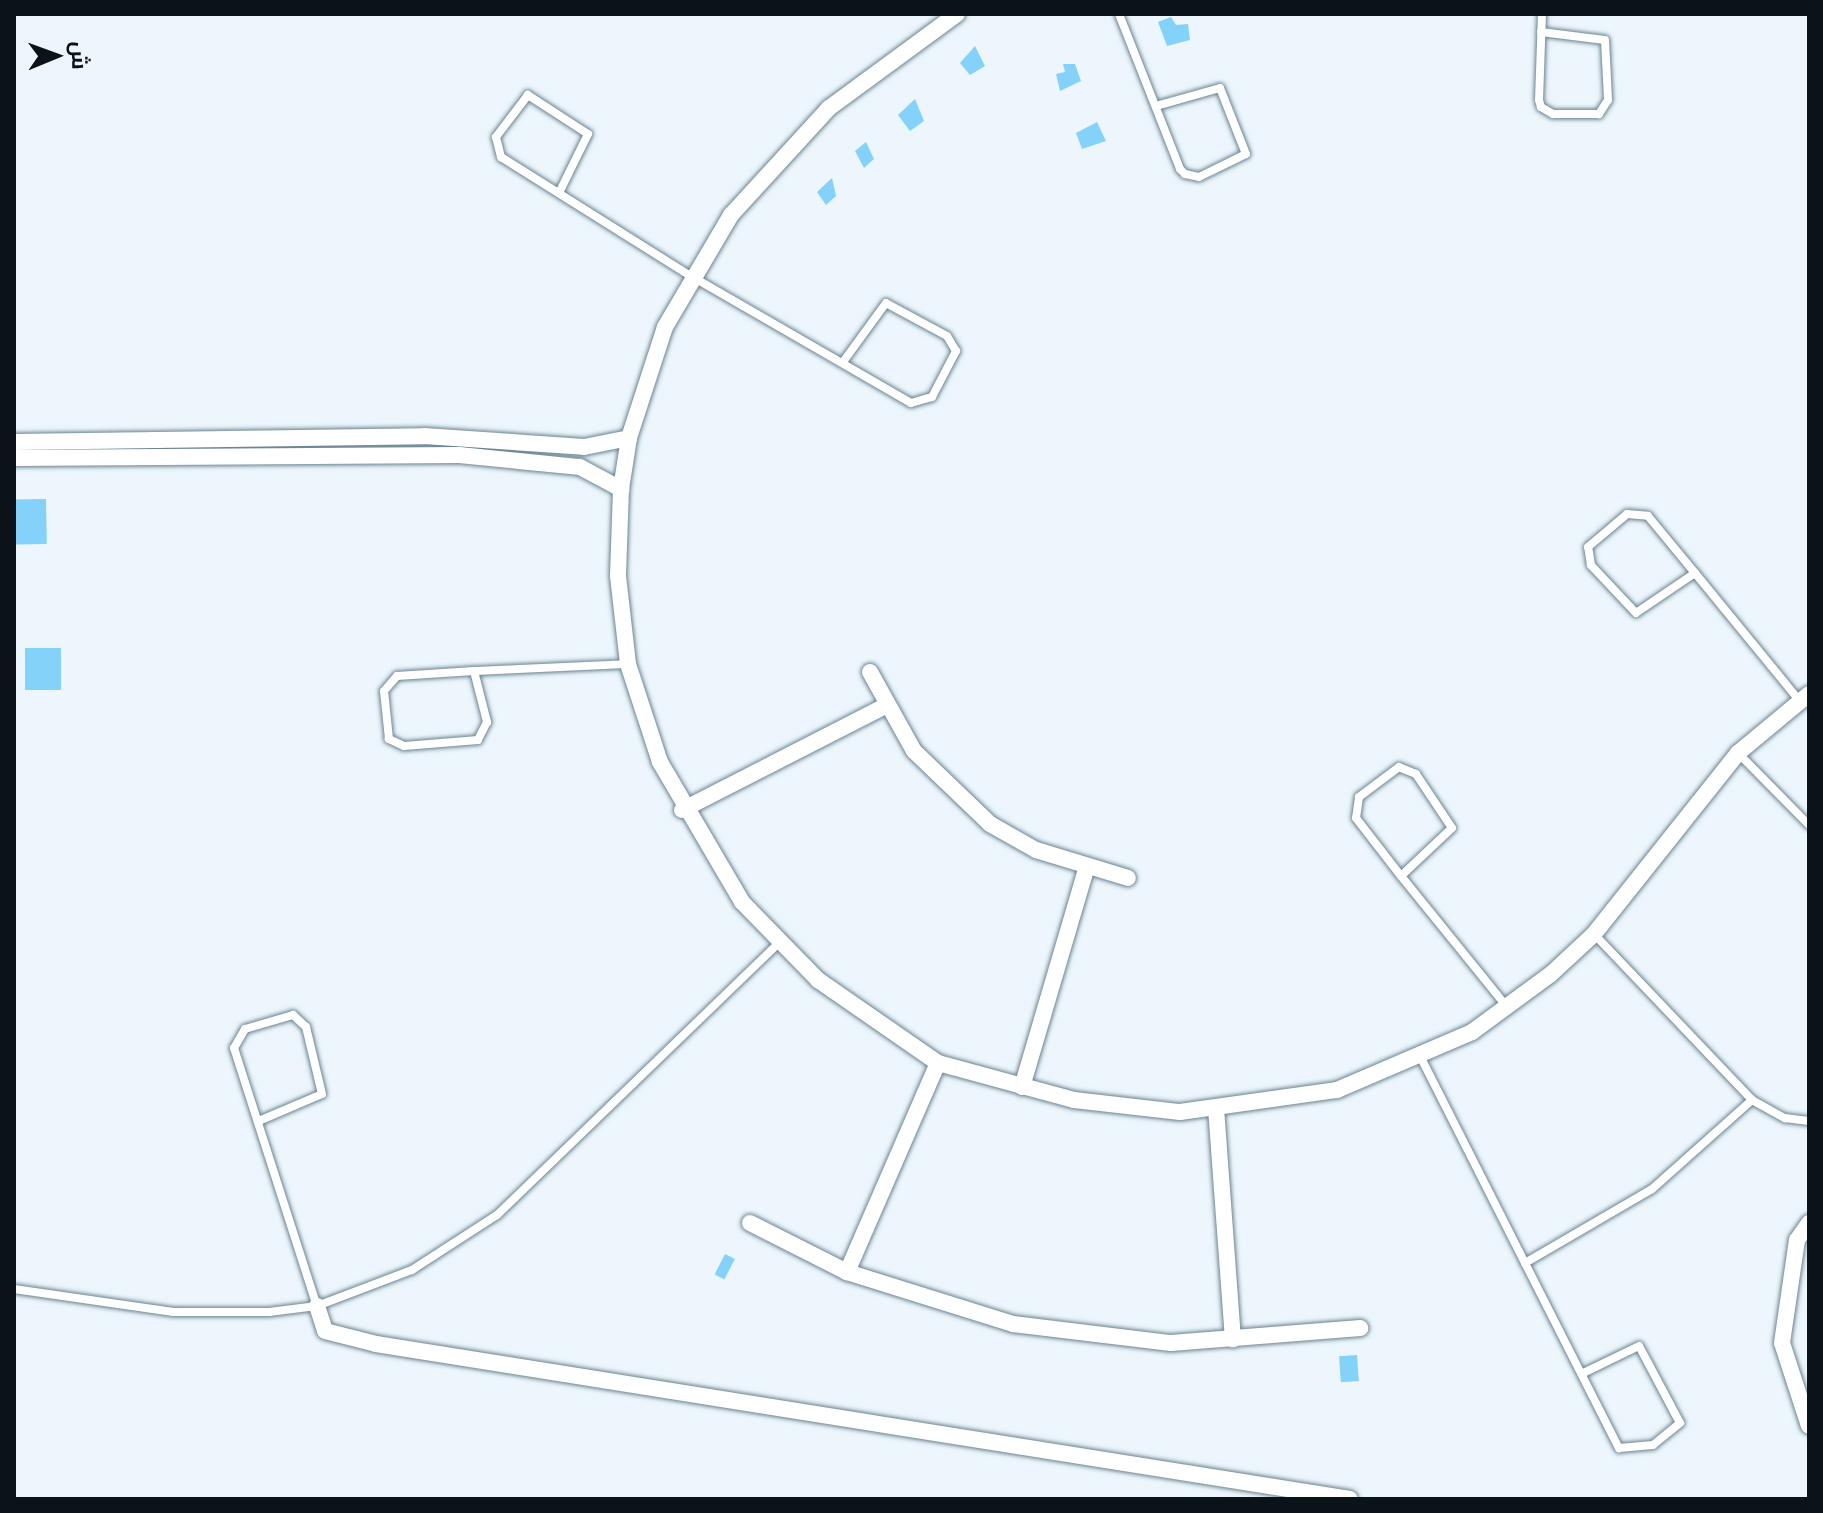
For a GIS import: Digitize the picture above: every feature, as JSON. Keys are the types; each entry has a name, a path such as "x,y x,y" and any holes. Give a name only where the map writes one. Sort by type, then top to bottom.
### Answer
{"street":[{"path":"947,16 885,61 778,159 691,276 629,438 621,489 618,576 628,664 682,810 778,944 938,1063 1022,1087 1126,1109 1216,1108 1337,1090 1420,1056 1508,1008 1594,934 1738,753 1804,697"},
{"path":"14,442 424,436 530,452 580,467 621,489"},
{"path":"14,458 530,452 584,447 629,438"},
{"path":"870,672 885,706 922,761 990,824 1086,869 1128,878"},
{"path":"682,810 885,706"},
{"path":"1022,1087 1086,869"},
{"path":"847,1272 938,1063"},
{"path":"1216,1108 1233,1339"},
{"path":"750,1223 847,1272 1013,1324 1171,1343 1360,1328"},
{"path":"1809,1223 1797,1240 1782,1343 1809,1426"},
{"path":"317,1306 325,1331 376,1344 1350,1499"}],"lane":[{"path":"1119,14 1156,106 1185,174 1199,177 1246,154 1220,88 1156,106"},
{"path":"1541,32 1605,40 1608,100 1599,114 1553,114 1541,107 1541,32 1542,14"},
{"path":"559,193 588,134 528,95 496,137 496,151 559,193 691,276 843,362 919,404 932,397 956,351 947,336 886,303 843,362"},
{"path":"1695,573 1636,613 1591,565 1588,547 1627,514 1642,512 1804,697"},
{"path":"474,671 484,736 404,746 389,739 384,691 390,679 474,671 628,664"},
{"path":"1738,753 1809,825"},
{"path":"1401,876 1452,828 1416,774 1399,767 1359,797 1353,811 1401,876 1508,1008"},
{"path":"1594,934 1752,1100 1785,1118 1809,1121"},
{"path":"14,1289 173,1312 317,1306 412,1270 497,1215 778,944"},
{"path":"261,1120 322,1094 306,1027 293,1015 245,1029 234,1040 317,1306"},
{"path":"1420,1056 1581,1374 1619,1448 1653,1445 1680,1423 1650,1353 1639,1346 1581,1374"},
{"path":"1525,1263 1652,1189 1752,1100"}],"building":[{"path":"1171,17 1176,25 1188,24 1190,40 1167,46 1158,22"},
{"path":"975,46 985,66 970,75 960,63"},
{"path":"1063,64 1075,64 1081,81 1060,91 1056,74 1065,72"},
{"path":"915,99 924,121 910,131 898,115"},
{"path":"1097,122 1106,141 1082,149 1076,133"},
{"path":"866,142 874,159 864,168 855,151"},
{"path":"832,178 836,196 826,205 817,192"},
{"path":"46,499 47,544 15,545 14,500"},
{"path":"25,648 61,648 61,690 25,690"},
{"path":"725,1254 735,1259 724,1279 715,1274"},
{"path":"1357,1355 1359,1381 1341,1382 1339,1356"}]}
